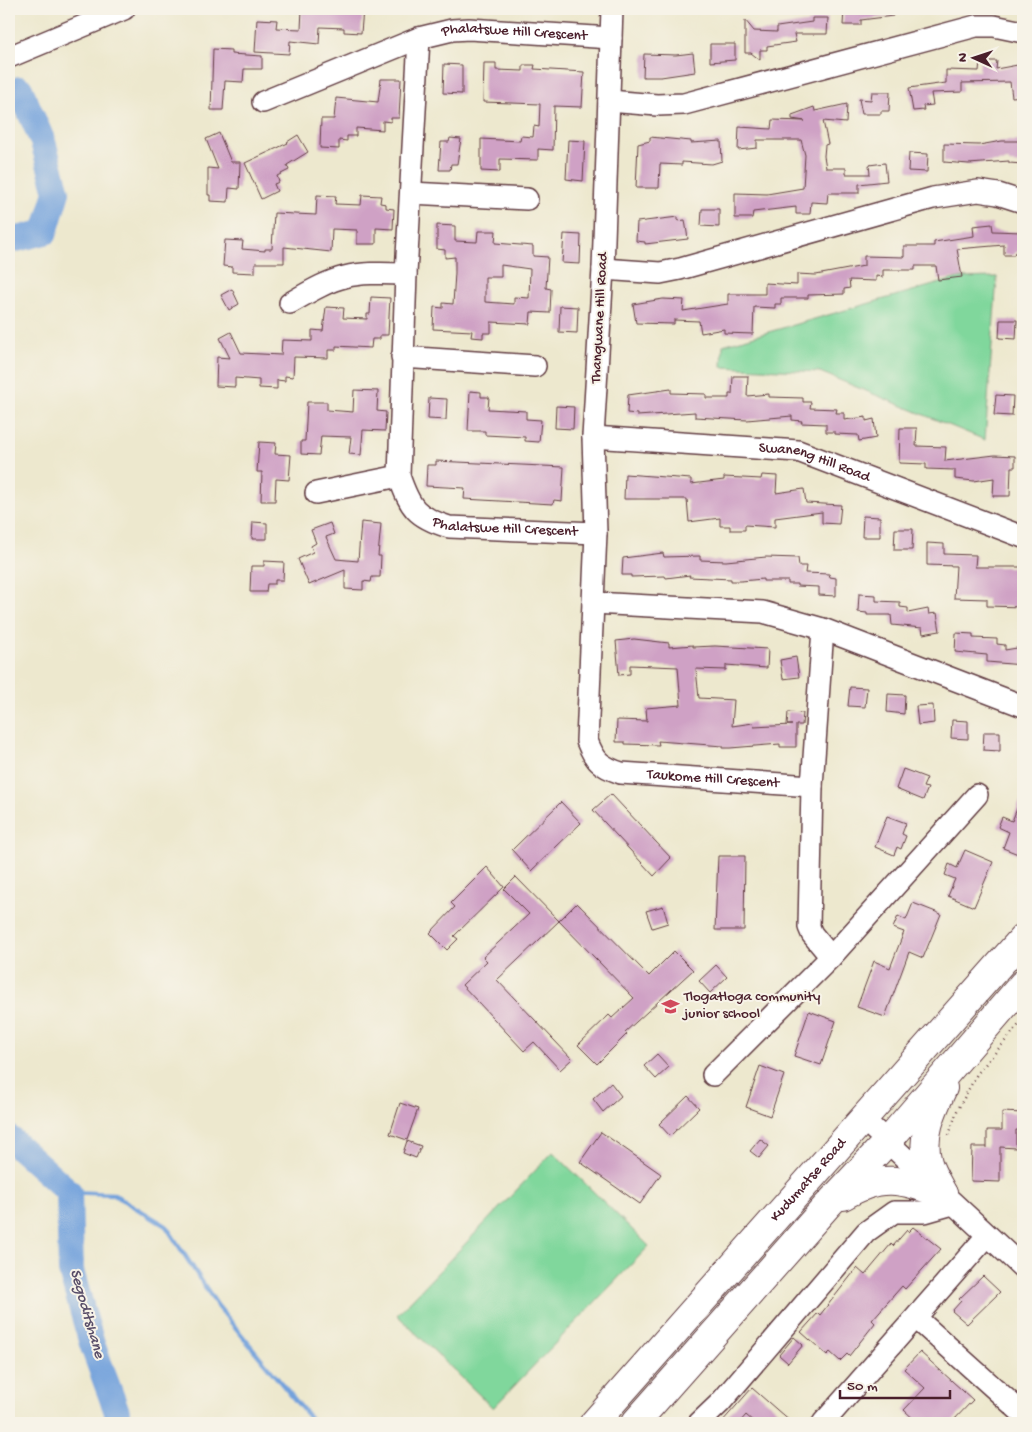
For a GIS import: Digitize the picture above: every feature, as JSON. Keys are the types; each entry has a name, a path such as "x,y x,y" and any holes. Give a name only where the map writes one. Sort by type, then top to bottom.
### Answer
{"main road":[{"name":"Kudumatse Road","path":"594,1423 1023,938"},
{"name":"Kudumatse Road","path":"635,1423 826,1207 887,1142 1023,984"},
{"path":"948,1199 928,1163 925,1140 930,1117 942,1089 961,1055"},
{"path":"826,1207 867,1183 888,1180 906,1181 948,1199"}],"street":[{"path":"9,57 124,9"},
{"name":"Thangwane Hill Road","path":"593,626 596,532 593,437 603,269 612,9"},
{"path":"609,102 657,105 684,104 976,26 994,26 1023,32"},
{"name":"Phalatswe Hill Crescent","path":"263,102 419,38 452,30 469,29 611,38"},
{"path":"316,493 399,476 402,357 419,38"},
{"path":"603,269 660,273 680,269 933,198 978,192 998,194 1023,202"},
{"path":"411,193 526,199"},
{"path":"290,303 321,285 343,276 363,272 406,274"},
{"path":"402,357 535,366"},
{"name":"Swaneng Hill Road","path":"593,437 798,451 1023,537"},
{"name":"Phalatswe Hill Crescent","path":"399,476 408,500 417,513 431,522 449,527 596,532"},
{"path":"594,603 763,612 823,629 1023,706"},
{"name":"Taukome Hill Crescent","path":"593,626 587,741 592,755 604,767 620,773 812,786"},
{"path":"823,629 812,786 809,927 812,934 831,957"},
{"path":"713,1075 831,957 978,795"},
{"path":"863,1119 1023,1268"},
{"path":"699,1423 720,1403 866,1232 894,1212 925,1212 948,1199"},
{"path":"823,1423 987,1236"},
{"path":"916,1318 1023,1414"}],"path":[{"path":"925,1140 947,1140 957,1111 977,1074 1023,1020"}],"green space":[{"path":"997,277 985,440 820,372 722,367 723,345 958,278"},
{"path":"553,1152 649,1246 493,1408 397,1315"}],"building":[{"path":"302,9 363,9 361,33 344,32 344,28 320,27 319,44 290,41 289,54 255,52 257,19 277,20 276,28 301,29"},
{"path":"844,9 893,9 893,16 861,20 861,25 843,25"},
{"path":"812,18 828,18 827,34 794,34 796,42 767,46 767,50 760,50 760,60 751,53 745,53 745,20 754,31 777,32 777,27 812,22"},
{"path":"710,44 735,44 735,60 710,62"},
{"path":"213,49 231,50 231,54 262,56 262,69 244,69 243,82 225,81 223,110 211,110"},
{"path":"693,53 695,72 661,77 643,77 644,54 676,55"},
{"path":"980,61 997,61 996,69 1023,64 1023,96 1012,97 1010,82 962,83 962,92 931,93 933,105 923,106 924,110 913,111 909,88 946,83 946,70 979,71"},
{"path":"484,63 496,63 496,70 523,71 523,65 535,65 534,69 584,72 582,107 554,106 553,150 538,149 538,160 500,159 500,172 481,171 481,139 520,141 521,136 533,137 534,126 539,127 540,104 483,102"},
{"path":"444,64 462,65 462,94 443,93"},
{"path":"381,79 401,79 399,118 391,118 391,122 383,121 383,130 356,128 356,136 347,136 347,141 339,140 339,149 320,148 321,119 334,119 336,98 378,102"},
{"path":"872,92 890,92 889,111 881,111 881,114 862,114 859,99 871,100"},
{"path":"847,104 846,123 823,121 828,144 825,145 824,156 826,168 846,168 846,174 870,174 869,165 885,163 887,181 859,184 859,193 828,193 827,203 811,202 810,214 796,214 796,207 753,212 752,218 735,218 735,193 767,194 803,188 805,155 801,140 757,140 757,148 738,150 739,127 771,129 772,120 805,121 792,119 792,115 814,107 815,111"},
{"path":"219,133 231,162 240,162 239,189 229,188 228,202 210,201 210,195 208,195 208,168 218,169 206,139"},
{"path":"298,135 308,152 287,165 289,170 277,176 279,182 274,184 277,191 261,199 245,163 288,143"},
{"path":"650,137 691,141 691,143 721,141 722,161 712,164 682,162 682,165 660,164 659,188 636,188 638,144 650,141"},
{"path":"450,138 461,139 457,164 451,164 450,170 439,170 441,142 449,142"},
{"path":"568,140 585,141 583,181 566,179"},
{"path":"1002,141 1019,141 1019,146 1023,146 1023,164 1009,163 1009,161 969,164 944,162 944,144 979,145"},
{"path":"909,153 928,154 927,172 908,171"},
{"path":"317,195 336,196 335,204 361,205 362,195 381,196 380,203 386,204 386,208 394,209 393,229 376,228 376,244 357,244 357,230 332,229 331,252 284,247 284,263 255,263 255,273 232,272 232,267 223,266 225,240 243,241 242,249 265,251 265,249 272,249 274,213 316,215"},
{"path":"702,209 719,209 719,227 701,226"},
{"path":"678,217 678,221 685,220 688,239 645,244 645,242 636,241 637,222"},
{"path":"992,224 993,231 1022,232 1021,252 1015,252 1014,255 1004,255 1004,245 957,249 962,277 938,280 936,266 915,266 915,270 883,270 883,277 876,276 876,281 849,280 850,288 844,289 844,294 808,295 808,298 781,298 781,304 775,304 775,308 754,307 753,334 724,333 724,329 701,333 699,321 674,320 674,324 636,323 633,304 663,299 684,300 683,311 728,304 728,294 765,294 765,283 797,285 797,274 816,275 864,266 864,256 904,257 904,246 934,246 934,242 974,236 973,226"},
{"path":"437,225 455,226 455,241 477,242 478,231 496,231 495,243 533,246 533,256 548,257 546,288 551,289 550,313 531,312 530,324 491,322 491,333 483,333 483,338 471,337 472,331 433,329 434,307 443,308 443,303 453,304 455,273 455,257 445,258 445,250 437,249","holes":["501,265 530,269 529,298 514,297 514,304 485,302 485,277 501,277"]},
{"path":"564,234 581,235 580,264 562,263"},
{"path":"232,289 239,304 229,310 221,295"},
{"path":"371,297 390,298 388,335 380,335 380,339 372,339 371,348 336,346 336,350 328,350 328,358 294,357 293,377 285,376 285,381 277,380 277,389 259,388 259,380 235,378 235,387 216,386 217,357 230,358 220,338 231,332 241,353 281,355 282,340 312,341 312,330 323,331 326,307 344,308 343,318 367,319 367,314 370,314"},
{"path":"560,306 578,307 577,333 559,332"},
{"path":"1000,320 1017,320 1016,339 999,338"},
{"path":"733,376 748,376 747,396 769,394 769,397 803,398 803,402 811,402 810,408 837,409 836,413 844,413 844,420 866,417 866,421 874,419 876,438 859,441 858,435 826,432 826,424 801,423 802,421 792,420 792,416 747,420 695,417 695,412 637,416 637,414 627,413 628,395 671,389 671,393 706,394 706,398 729,398 729,394 732,394"},
{"path":"354,390 378,391 377,411 386,412 385,431 363,430 361,455 349,454 351,437 321,436 319,455 301,454 301,441 305,441 307,402 327,402 327,410 353,412"},
{"path":"470,391 481,392 481,397 489,397 488,409 526,411 526,419 541,420 539,442 525,441 525,437 485,435 485,431 468,431"},
{"path":"996,395 1013,396 1012,416 994,415"},
{"path":"429,398 447,399 446,420 428,419"},
{"path":"556,406 574,407 573,429 555,428"},
{"path":"900,428 917,428 916,446 946,447 945,461 995,455 1015,456 1015,467 1011,467 1010,496 993,496 994,478 974,481 955,479 955,470 926,469 926,464 899,463"},
{"path":"259,442 276,443 275,454 291,455 289,480 276,479 275,501 261,501 262,472 257,472"},
{"path":"436,461 564,467 562,501 554,500 553,504 464,499 465,488 426,486 427,465 436,465"},
{"path":"625,474 691,479 691,484 724,480 724,477 761,479 762,475 777,476 776,493 804,489 806,503 841,505 839,524 822,523 822,512 775,518 775,527 745,525 745,530 730,530 730,526 720,526 720,518 689,522 687,499 624,499"},
{"path":"863,516 880,517 880,537 862,537"},
{"path":"253,522 267,523 267,539 252,539"},
{"path":"361,522 381,524 378,556 381,556 380,577 372,577 371,582 363,581 363,590 345,589 345,570 309,585 298,559 313,552 311,546 316,543 311,530 330,523 334,534 326,537 336,559 358,561"},
{"path":"895,529 913,529 912,550 894,550"},
{"path":"927,543 944,544 944,554 976,555 975,567 1023,567 1023,607 987,606 987,599 954,598 956,566 927,565"},
{"path":"663,553 664,557 700,556 700,560 726,561 766,557 798,558 799,566 806,566 805,573 829,574 830,577 836,578 836,596 819,595 819,587 797,586 797,584 788,584 788,581 763,581 763,579 731,581 731,579 689,577 690,575 666,578 665,576 631,577 631,575 622,575 623,558"},
{"path":"264,561 284,562 283,580 275,580 275,584 267,584 266,592 250,592 251,566 264,566"},
{"path":"859,594 876,595 876,601 900,602 900,607 908,608 908,613 928,609 929,614 937,613 940,631 923,634 922,628 892,625 891,615 867,615 867,613 858,612"},
{"path":"956,633 973,634 973,638 997,639 997,644 1005,645 1005,650 1023,647 1023,665 987,662 987,655 955,652"},
{"path":"634,639 669,643 669,647 693,645 693,647 715,646 768,649 767,668 726,665 726,670 696,669 699,698 734,700 732,726 753,723 754,727 792,725 787,725 788,712 803,713 802,725 796,725 796,747 780,747 780,744 723,748 723,746 658,741 659,745 616,742 617,720 647,721 646,708 681,705 678,667 630,665 630,674 619,675 616,641"},
{"path":"796,657 799,677 783,679 780,660"},
{"path":"850,687 867,688 865,707 848,706"},
{"path":"888,694 905,695 904,714 887,712"},
{"path":"933,705 934,723 918,725 916,706"},
{"path":"952,720 968,721 968,739 951,738"},
{"path":"984,732 1000,732 1000,751 983,750"},
{"path":"903,769 927,778 923,787 928,788 923,800 896,789"},
{"path":"611,794 671,858 654,876 593,810"},
{"path":"1023,794 1023,856 1003,848 1009,832 998,827 1002,817 1012,821"},
{"path":"561,802 581,823 531,871 512,850"},
{"path":"887,816 906,823 902,834 906,836 901,849 897,847 894,855 875,847"},
{"path":"965,850 993,862 974,907 948,896 955,879 945,875 949,864 957,868"},
{"path":"718,856 745,856 744,930 715,930"},
{"path":"487,867 504,887 454,936 458,939 447,950 430,933 455,907 451,903"},
{"path":"516,877 559,921 497,980 572,1059 560,1070 534,1042 524,1051 462,985 487,961 483,957 529,914 504,889"},
{"path":"577,903 649,976 674,951 693,970 625,1032 627,1034 597,1064 578,1045 609,1015 612,1018 634,998 559,921"},
{"path":"913,903 941,914 923,958 909,952 885,1017 857,1007 874,961 890,968 904,932 893,928 898,916 906,920"},
{"path":"663,906 668,923 652,928 646,911"},
{"path":"716,965 727,977 710,993 699,981"},
{"path":"809,1011 836,1021 821,1065 794,1056"},
{"path":"657,1054 669,1067 656,1079 644,1066"},
{"path":"760,1066 784,1075 770,1116 746,1107"},
{"path":"611,1083 621,1096 603,1112 593,1099"},
{"path":"688,1096 699,1108 670,1136 659,1124"},
{"path":"400,1103 418,1109 407,1140 390,1134"},
{"path":"1002,1112 1023,1113 1023,1130 1016,1130 1016,1148 1000,1147 1000,1182 971,1181 972,1147 987,1147 987,1130 1002,1130"},
{"path":"601,1132 661,1174 640,1204 580,1162"},
{"path":"760,1139 769,1146 759,1158 750,1151"},
{"path":"407,1141 421,1146 416,1158 403,1153"},
{"path":"913,1227 941,1249 905,1289 902,1286 872,1320 875,1323 849,1356 847,1354 840,1361 830,1352 827,1355 801,1332 818,1313 820,1315 857,1268 865,1275 891,1244 893,1246 907,1230 908,1232"},
{"path":"983,1276 1000,1292 967,1324 952,1311 961,1301 959,1299"},
{"path":"794,1337 803,1345 788,1363 779,1355"},
{"path":"920,1352 973,1400 951,1423 918,1423 904,1410 925,1388 904,1369"},
{"path":"752,1388 792,1423 755,1423 746,1415 739,1423 721,1423"}],"waterway":[{"name":"Segoditshane","path":"9,241 45,232 57,192 43,142 20,89"},
{"name":"Segoditshane","path":"9,1138 69,1192 71,1271 92,1344 117,1412 118,1423"},
{"path":"69,1192 113,1194 166,1226 217,1305 314,1423"}],"place":[{"name":"Tlogatloga community junior school","path":"670,1006"}]}
